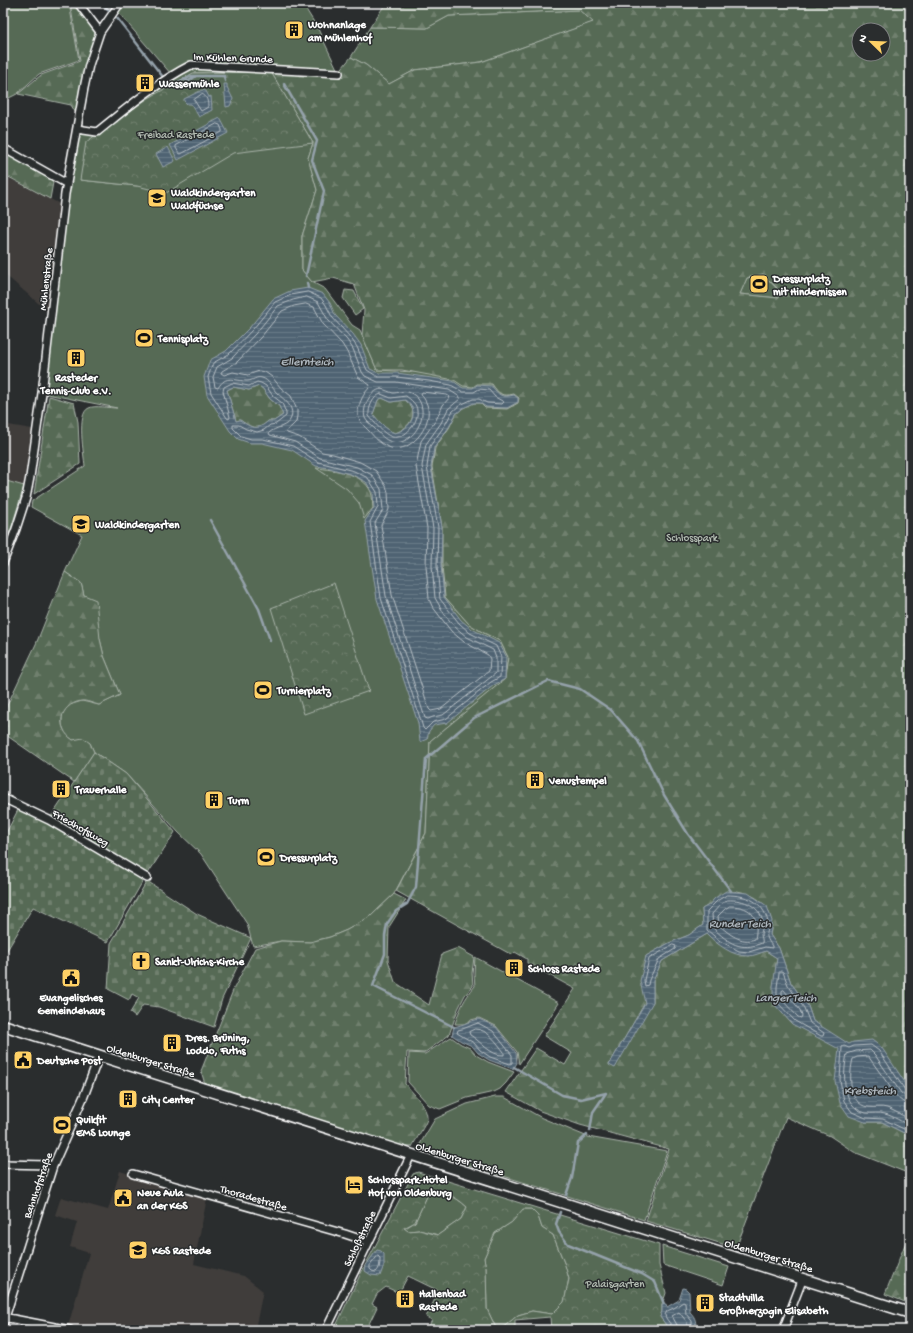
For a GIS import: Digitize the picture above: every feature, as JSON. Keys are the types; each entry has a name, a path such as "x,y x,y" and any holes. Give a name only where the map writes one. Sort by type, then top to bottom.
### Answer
{"street":[{"path":"78,3 100,32"},
{"name":"Mühlenstraße","path":"3,563 24,504 30,477 42,393 67,184 89,65 100,32 120,3"},
{"name":"Im Kühlen Grunde","path":"77,129 97,132 159,83 191,65 338,73"},
{"path":"3,148 67,184"},
{"name":"Friedhofsweg","path":"3,798 49,820 147,878"},
{"name":"Oldenburger Straße","path":"3,1025 910,1313"},
{"name":"Bahnhofstraße","path":"4,1319 53,1166 84,1096 99,1056"},
{"name":"Schloßstraße","path":"326,1330 411,1155"},
{"path":"3,1164 53,1166"},
{"name":"Thoradestraße","path":"133,1174 369,1242"},
{"path":"783,1330 802,1278"},
{"path":"4,1319 70,1330"}],"shaded area":[{"path":"3,175 64,206 52,315 3,273"},
{"path":"3,424 32,429 24,486 3,480"},
{"name":"KGS Rastede","path":"120,1171 207,1198 194,1264 244,1276 263,1291 255,1330 92,1330 68,1326 89,1253 70,1247 77,1222 55,1215 61,1197 108,1210"}],"green space":[{"path":"3,3 69,3 79,60 39,74 17,94 3,101"},
{"path":"70,3 76,3 98,32 77,115 71,105 18,94 41,75 80,61"},
{"path":"121,3 302,3 317,27 339,73 271,69 193,73 80,180 137,186 235,133 313,143 308,158 317,190 302,236 302,270 312,282 325,289 352,325 360,330 377,370 451,374 492,384 499,393 506,396 514,394 519,398 518,403 507,409 485,408 480,403 474,403 456,414 449,428 434,448 432,467 442,527 442,566 445,597 469,624 500,641 508,657 505,679 430,741 426,833 394,894 371,916 347,930 330,937 310,942 281,941 253,946 247,924 201,854 178,832 126,774 94,752 90,743 73,740 66,735 62,725 62,714 69,705 82,701 99,705 120,695 104,656 100,639 81,583 65,572 82,535 31,507 32,501 85,466 82,444 82,426 85,411 89,408 95,407 117,408 42,393 66,194 78,131 96,134 171,74 117,11"},
{"name":"Schlosspark","path":"386,3 910,3 910,1090 897,1071 865,1122 882,1122 910,1136 910,1174 854,1152 830,1136 786,1117 736,1248 646,1221 669,1149 580,1125 540,1111 506,1092 536,1048 565,1065 572,1053 544,1036 575,989 527,963 527,959 515,952 512,955 396,891 426,833 430,741 505,679 508,657 500,641 469,624 445,597 442,566 442,527 432,467 435,448 449,428 456,414 463,408 474,403 480,403 485,408 507,409 518,403 519,398 514,394 501,394 492,384 477,384 473,387 463,386 454,380 429,375 402,370 377,370 362,335 364,310 354,284 333,278 312,282 302,270 302,236 317,190 308,158 313,143 271,72 338,73 351,57 366,65 389,84 415,70 481,62 593,22 579,10 449,16 427,28 370,27","holes":["763,274 779,290 778,298 740,294 747,278","737,891 753,896 759,900 768,911 771,918 770,935 779,948 791,983 808,1006 813,1021 792,1024 785,1016 776,965 777,958 766,951 749,956 718,944 707,934 662,961 653,981 653,1002 609,1065 645,1003 646,956 669,943 689,935 703,925 702,909 709,905 715,898"]},
{"path":"579,10 594,22 481,62 415,70 389,84 366,65 351,57 370,27 427,28 449,16"},
{"name":"Freibad Rastede","path":"271,72 313,143 233,153 166,193 137,186 80,180 86,142 147,99 193,73"},
{"path":"3,148 54,177 50,199 3,174"},
{"name":"Dressurplatz mit Hindernissen","path":"763,274 779,291 778,298 740,294 747,278"},
{"path":"345,290 354,291 363,309 355,315 343,298"},
{"path":"259,386 270,399 279,406 283,415 274,421 268,421 258,427 248,425 240,420 236,421 227,390 233,387 249,390"},
{"path":"49,396 74,403 78,422 80,464 34,494"},
{"path":"382,398 391,402 405,400 410,405 413,414 412,419 409,424 400,431 395,433 388,430 373,414 378,400"},
{"path":"316,468 340,471 355,477 367,486 372,494 373,508 364,519 359,503 347,489"},
{"path":"3,480 24,486 12,526 3,549"},
{"path":"65,572 81,583 84,595 96,600 100,639 104,656 120,695 99,705 83,701 74,703 64,712 62,723 67,735 73,740 83,738 90,743 94,752 74,782 3,733 3,714 36,644"},
{"path":"334,583 369,691 304,714 271,608"},
{"path":"94,752 126,774 175,832 147,875 86,836 81,840 144,879 108,942 33,907 6,952 3,950 3,839 20,806 49,820"},
{"path":"147,881 197,914 251,938 222,999 214,1027 159,1007 143,1005 135,1017 130,1013 139,998 132,994 129,1000 108,989 111,943"},
{"path":"394,894 406,900 389,927 388,960 395,982 429,1005 442,954 458,948 474,957 472,973 473,986 465,995 458,1009 449,1035 424,1053 407,1052 405,1084 415,1095 427,1114 427,1119 423,1128 412,1147 399,1146 205,1084 201,1071 234,988 255,948 281,941 310,942 330,937 347,930 371,916"},
{"path":"475,957 559,1003 519,1064 517,1052 496,1026 479,1018 464,1024 455,1024 463,1004 475,986"},
{"path":"451,1037 470,1048 476,1055 488,1062 514,1072 500,1089 494,1092 467,1098 440,1109 429,1105 408,1082 409,1053 425,1054"},
{"path":"495,1097 504,1097 542,1118 588,1137 667,1151 644,1220 417,1149 435,1119 467,1104"},
{"name":"Palaisgarten","path":"418,1172 659,1245 659,1265 666,1293 660,1317 670,1330 551,1330 550,1317 515,1320 515,1330 500,1330 427,1330 432,1320 426,1317 439,1291 408,1276 399,1293 386,1287 377,1294 372,1304 377,1307 366,1330 334,1330 360,1275 413,1174","holes":["429,1192 450,1195 467,1207 461,1219 438,1235 419,1230 408,1231 404,1228 415,1222","523,1209 531,1209 538,1216 542,1228 553,1235 565,1265 569,1279 564,1302 552,1314 532,1311 518,1315 500,1330 495,1326 487,1309 486,1268 484,1258 495,1233 512,1222"]},
{"path":"429,1192 450,1195 467,1207 461,1219 438,1235 419,1230 408,1231 404,1229 415,1222"},
{"path":"522,1209 531,1209 538,1216 542,1228 553,1235 569,1278 564,1303 552,1314 532,1311 518,1315 500,1330 495,1326 487,1309 486,1268 484,1258 495,1233 512,1222"},
{"path":"910,1232 910,1304 885,1294"},
{"path":"662,1246 729,1267 723,1285 663,1265"}],"water":[{"path":"224,84 227,84 233,99 230,106 226,107"},
{"path":"202,90 206,91 209,97 211,96 212,110 199,117 191,104 187,104 184,99"},
{"path":"220,118 228,133 178,160 170,145"},
{"path":"168,147 175,161 163,167 156,154"},
{"name":"Ellernteich","path":"308,288 323,294 330,303 335,315 361,345 370,369 379,373 397,373 453,381 463,388 473,388 477,385 492,386 501,395 514,395 518,398 518,402 507,408 486,407 480,403 474,403 463,408 456,414 434,448 431,467 442,527 441,565 444,597 461,620 472,629 499,643 506,656 505,679 494,685 447,723 434,725 429,731 427,739 420,742 418,723 377,599 365,521 374,508 373,493 366,482 353,475 316,466 292,450 262,443 250,443 238,439 230,431 207,395 204,377 210,360 226,351 250,327 273,299 290,291","holes":["259,386 270,399 279,406 283,415 274,421 268,421 258,427 248,425 240,420 236,421 227,390 233,387 249,390","382,398 391,402 405,400 410,404 413,414 412,419 406,428 395,433 392,432 386,428 373,414 378,400"]},
{"path":"726,891 748,893 767,906 772,921 770,935 779,948 791,983 808,1006 813,1021 849,1044 853,1042 872,1040 882,1048 910,1090 910,1136 882,1122 865,1122 849,1116 840,1103 835,1081 839,1049 792,1024 773,1003 773,986 777,958 766,951 750,956 736,954 721,946 707,934 662,961 653,981 653,1002 615,1068 609,1065 645,1003 640,981 646,956 669,943 689,935 703,925 702,909"},
{"path":"479,1019 496,1027 516,1053 517,1063 513,1069 489,1060 478,1053 472,1046 452,1035 454,1027"},
{"path":"377,1250 384,1254 384,1265 380,1276 371,1275 365,1271 366,1265"},
{"path":"683,1288 689,1292 690,1312 695,1320 696,1330 670,1330 660,1317 662,1305 666,1304 667,1307 679,1300"}],"waterway":[{"path":"101,3 109,10"},
{"path":"117,18 163,77"},
{"path":"174,84 192,76 224,76 225,81"},
{"path":"185,80 189,81 196,76"},
{"path":"284,84 317,141 312,160 324,191 306,276"},
{"path":"307,283 308,288"},
{"path":"210,520 259,609 270,640"},
{"path":"454,1027 373,986 385,954 387,924 396,911 407,904 416,887 426,759 474,718 548,681 580,689 611,710 638,741 664,795 688,834 731,891"},
{"path":"514,1067 562,1095 581,1099 606,1093 593,1112 590,1131"},
{"path":"566,1195 572,1178 578,1143 587,1135"},
{"path":"560,1212 556,1224 559,1232 568,1244 642,1274 655,1282 664,1304"}],"place":[{"name":"Wohnanlage am Mühlenhof","path":"294,30"},
{"name":"Wassermühle","path":"145,83"},
{"name":"Waldkindergarten Waldfüchse","path":"157,198"},
{"name":"Dressurplatz mit Hindernissen","path":"759,284"},
{"name":"Tennisplatz","path":"144,338"},
{"name":"Rasteder Tennis-Club e.V.","path":"76,358"},
{"name":"Waldkindergarten","path":"81,524"},
{"name":"Turnierplatz","path":"263,690"},
{"name":"Venustempel","path":"535,780"},
{"name":"Trauerhalle","path":"61,789"},
{"name":"Turm","path":"214,800"},
{"name":"Dressurplatz","path":"266,857"},
{"name":"Sankt-Ulrichs-Kirche","path":"141,961"},
{"name":"Schloss Rastede","path":"514,968"},
{"name":"Evangelisches Gemeindehaus","path":"71,978"},
{"name":"Dres. Brüning, Loddo, Fuths","path":"172,1043"},
{"name":"Deutsche Post","path":"23,1060"},
{"name":"City Center","path":"128,1099"},
{"name":"Quikfit EMS Lounge","path":"62,1125"},
{"name":"Schlosspark-Hotel Hof von Oldenburg","path":"354,1185"},
{"name":"Neue Aula an der KGS","path":"123,1198"},
{"name":"KGS Rastede","path":"138,1250"},
{"name":"Hallenbad Rastede","path":"405,1299"},
{"name":"Stadtvilla Großherzogin Elisabeth","path":"705,1303"}],"water label":[{"name":"Runder Teich","path":"740,923"},
{"name":"Langer Teich","path":"786,997"},
{"name":"Krebsteich","path":"870,1090"}]}
